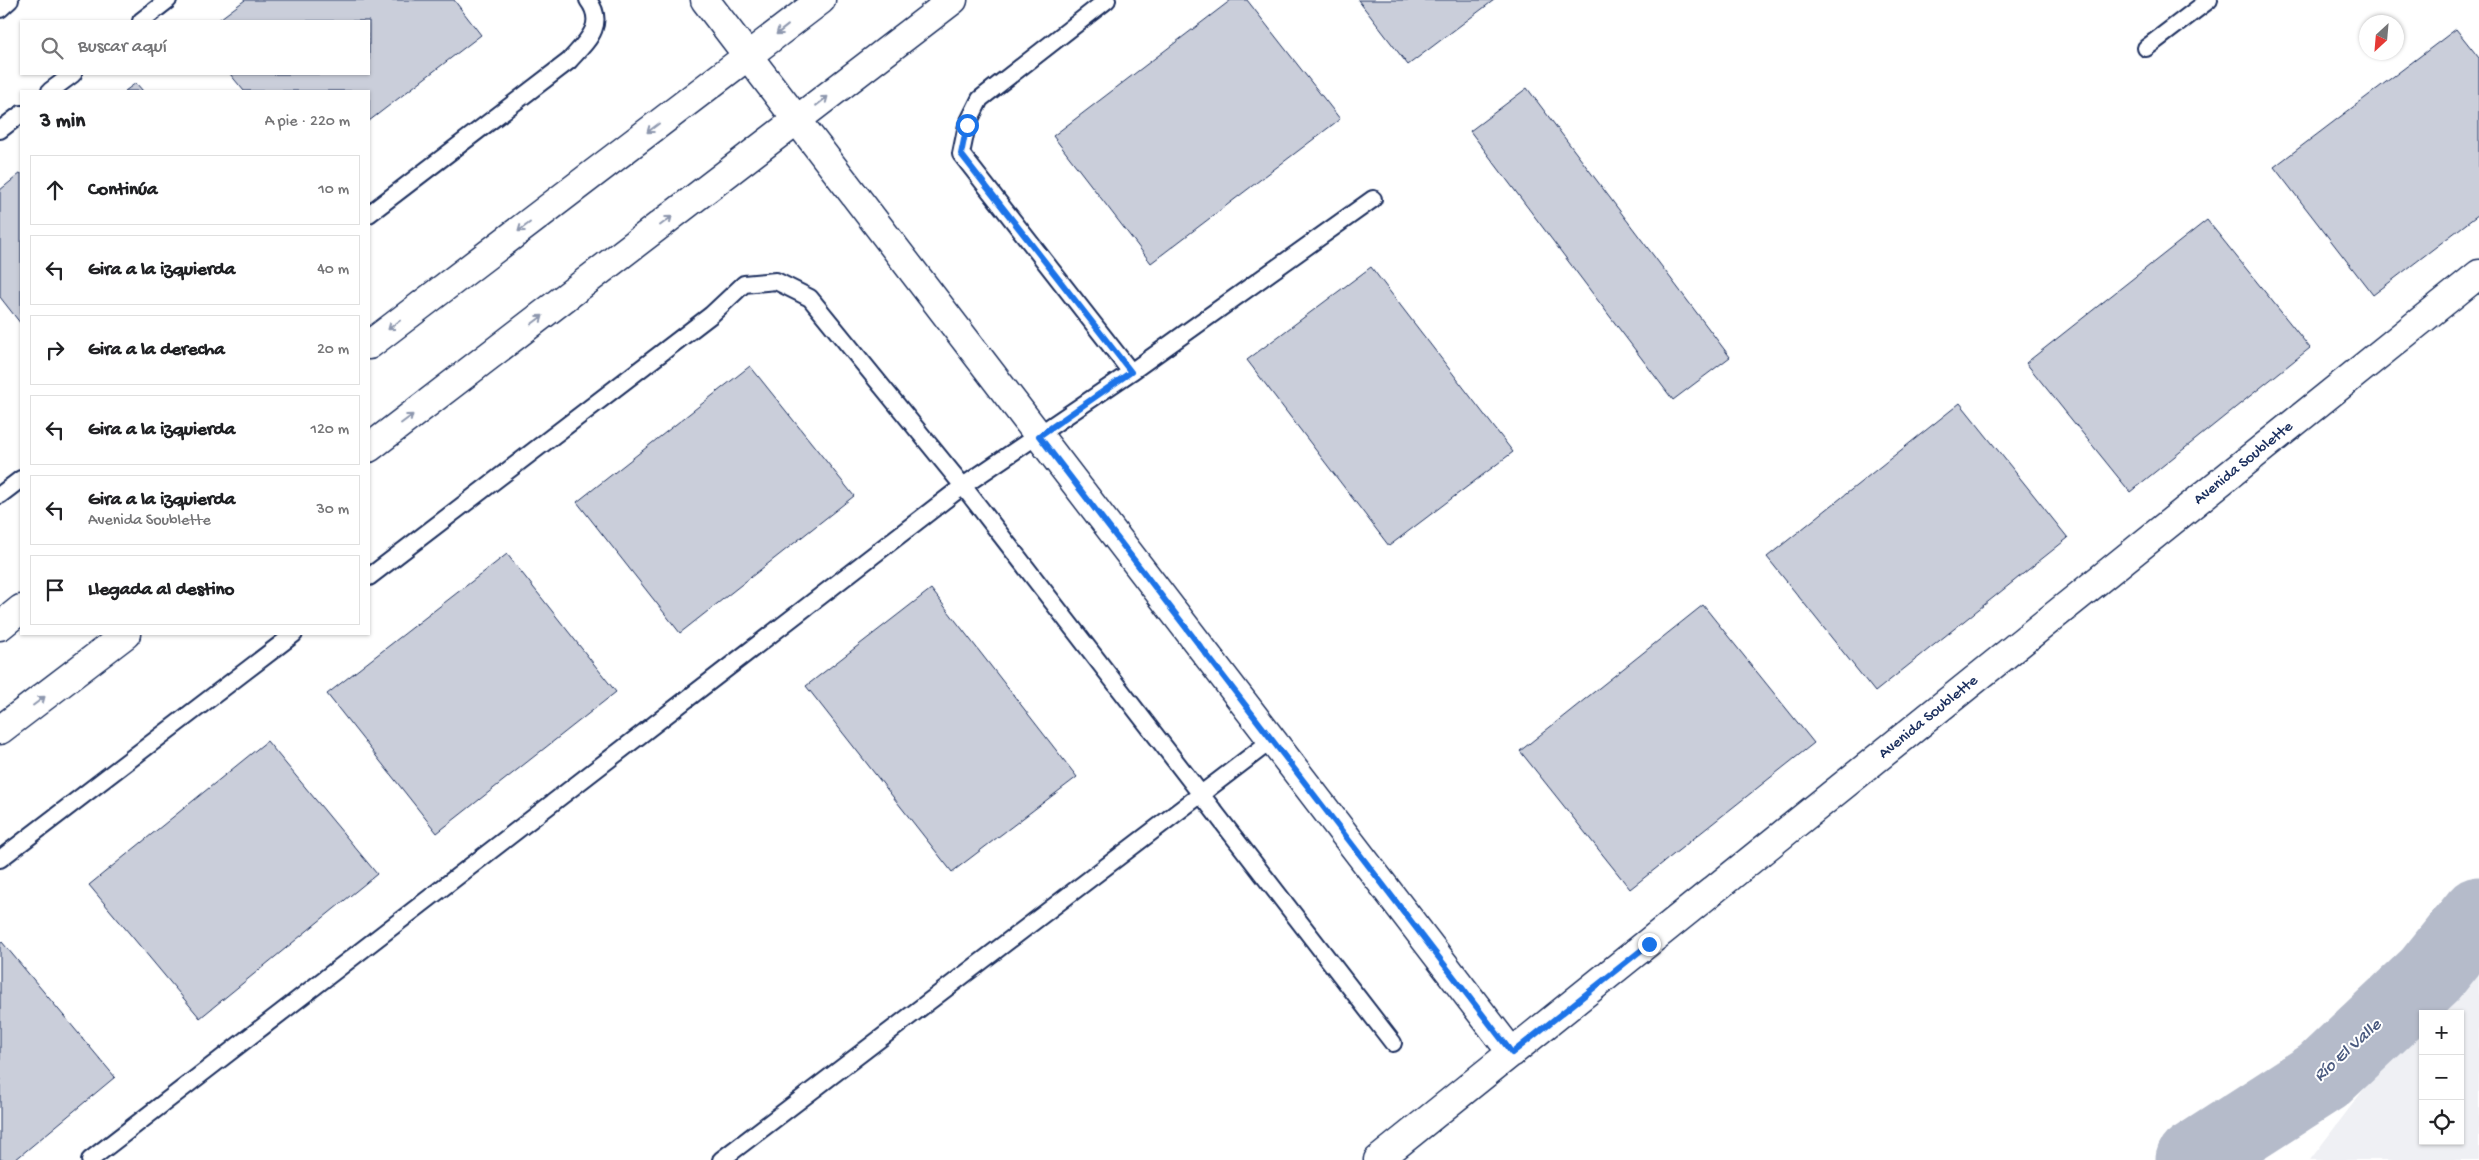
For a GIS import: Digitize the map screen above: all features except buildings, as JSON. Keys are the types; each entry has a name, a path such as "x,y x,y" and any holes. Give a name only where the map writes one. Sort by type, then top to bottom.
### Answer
{"street":[{"path":"705,0 1512,1053"},
{"path":"370,344 821,0"},
{"path":"370,447 798,121 953,0"},
{"name":"Avenida Soublette","path":"1378,1160 2479,274"},
{"path":"0,626 20,611"},
{"path":"0,730 125,635"}],"lane":[{"path":"0,9 10,0"},
{"path":"142,20 168,0"},
{"path":"370,213 569,61 589,40 596,23 596,10 588,0"},
{"path":"1107,0 980,99 967,125 961,154 1131,372"},
{"path":"2146,48 2209,0"},
{"path":"51,90 72,75"},
{"path":"0,130 20,115"},
{"path":"90,1160 963,486 1131,372 1373,199"},
{"path":"370,576 711,315 744,284 776,281 810,298 963,486 1393,1043"},
{"path":"0,495 20,480"},
{"path":"0,859 293,635"},
{"path":"721,1160 1272,740"}],"shaded area":[{"path":"2479,938 2479,1160 2310,1160 2419,1017 2419,1145 2464,1145 2464,1010 2424,1010"}],"waterway":[{"name":"Río El Valle","path":"2193,1160 2323,1076 2430,975 2479,914"}],"route":[{"path":"967,125 961,154 1131,372 1039,436 1512,1053 1649,944"}]}
